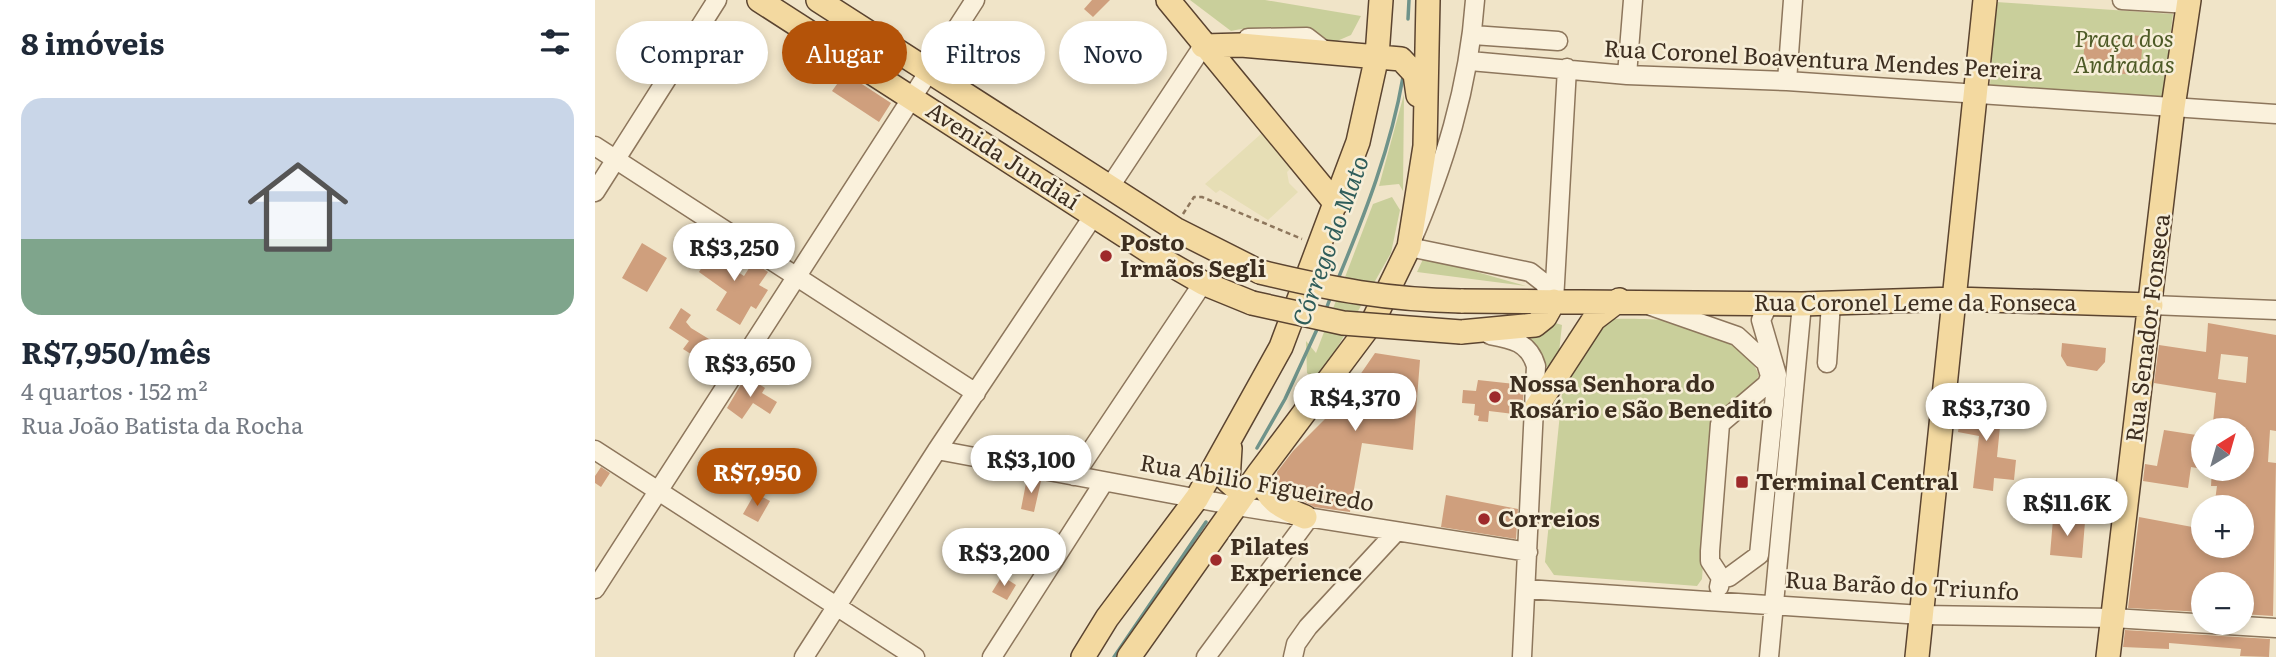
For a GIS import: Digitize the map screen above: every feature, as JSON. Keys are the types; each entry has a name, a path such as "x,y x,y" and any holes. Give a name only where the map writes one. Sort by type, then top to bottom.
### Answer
{"main road":[{"name":"Avenida Jundiaí","path":"758,0 1203,283 1252,303 1343,323 1468,332 1535,325 1545,317 1554,301 1408,300 1354,294 1260,272 1175,229 952,84"},
{"name":"Avenida Jundiaí","path":"818,0 921,64"},
{"path":"1083,657 1107,618 1197,498 1281,347 1358,142 1377,56 1381,0"},
{"path":"1129,657 1373,321 1409,247 1425,146 1428,0"},
{"path":"1917,657 1978,93 1985,0"},
{"name":"Rua Senador Fonseca","path":"2108,657 2173,107 2189,2"},
{"path":"1173,6 1245,46"},
{"path":"1173,6 1203,46 1336,204"},
{"path":"1203,46 1245,46 1401,58 1415,74 1425,146"},
{"path":"1227,74 1245,46"},
{"name":"Rua Coronel Leme da Fonseca","path":"1554,301 1802,304 1955,299 2151,305"},
{"path":"1536,408 1594,319 1630,300"},
{"path":"1231,438 1228,481 1237,489 1264,492 1275,505 1307,518"}],"street":[{"path":"595,192 717,0"},
{"path":"961,21 975,0"},
{"path":"1475,0 1470,61 1438,179 1409,247 1529,272 1544,283 1554,301"},
{"path":"1627,75 1633,0"},
{"path":"1787,81 1793,0"},
{"path":"2122,0 2189,2"},
{"path":"1473,35 1558,41"},
{"path":"1109,188 1203,46"},
{"name":"Rua Coronel Boaventura Mendes Pereira","path":"1470,61 1627,75 1787,81 2276,114"},
{"path":"1554,301 1567,68"},
{"path":"595,589 921,81"},
{"path":"595,146 976,393"},
{"path":"804,657 937,450 1094,215"},
{"path":"1074,476 1203,283"},
{"path":"1630,300 1737,336 1772,369"},
{"path":"1715,601 1725,578 1759,555 1776,408 1772,369 1761,320 1769,303"},
{"path":"1827,363 1831,303"},
{"path":"1769,657 1802,304"},
{"name":"Rua Coronel Leme da Fonseca","path":"2151,305 2276,310"},
{"path":"1468,332 1511,339 1527,348 1533,356 1536,408 1522,657"},
{"path":"1736,601 1725,578 1710,561 1720,424 1761,390 1772,369"},
{"path":"1761,390 1776,408"},
{"path":"595,450 915,657"},
{"name":"Rua Abilio Figueiredo","path":"937,450 1197,498 1248,490 1307,518 1528,552"},
{"path":"992,657 1104,482"},
{"path":"1206,657 1307,518"},
{"path":"1293,657 1296,644 1308,627 1396,532"},
{"name":"Rua Barão do Triunfo","path":"1526,589 1922,615 2113,618 2276,628"},
{"path":"1917,657 1928,657"}],"path":[{"path":"1175,229 1195,197 1202,197 1320,246"}],"shaded area":[{"path":"1262,133 1292,167 1287,172 1289,183 1298,192 1268,220 1220,190 1216,193 1205,184"}],"green space":[{"path":"1190,0 1265,0 1361,16 1351,35 1330,44 1307,34 1282,29 1231,31"},
{"name":"Praça dos Andradas","path":"1996,2 2173,14 2163,97 1990,85"},
{"path":"1404,94 1403,191 1399,184 1379,186"},
{"path":"1392,197 1400,210 1391,253 1320,378 1313,378 1307,373 1306,341 1316,353 1373,204"},
{"path":"1424,257 1526,286 1417,272"},
{"path":"1583,319 1657,320 1706,329 1728,339 1746,354 1759,375 1755,383 1722,410 1712,423 1702,579 1697,586 1554,575 1545,562 1568,334"},
{"path":"1549,321 1562,325 1558,361 1528,377 1527,335"}],"building":[{"path":"1092,0 1110,0 1093,17 1084,9"},
{"path":"2112,34 2143,36 2140,75 2109,73 2109,66 2083,64 2085,36 2112,38"},
{"path":"837,84 862,84 891,103 879,122 832,91"},
{"path":"719,240 735,251 726,264 744,276 753,262 768,272 759,285 768,290 756,309 751,306 740,325 716,310 727,292 699,272"},
{"path":"642,243 667,258 647,292 622,278"},
{"path":"681,308 691,315 686,322 691,328 722,347 710,366 683,349 689,341 669,328"},
{"path":"2208,323 2276,335 2276,431 2270,430 2268,462 2276,463 2273,616 2254,615 2254,572 2191,572 2191,611 2128,608 2139,517 2191,527 2191,558 2254,558 2254,495 2216,495 2217,486 2211,486 2211,481 2254,481 2254,418 2213,418 2216,393 2154,383 2159,345 2206,352","holes":["2221,354 2248,357 2246,383 2218,379"]},
{"path":"2062,343 2106,348 2105,362 2097,371 2067,366 2061,356"},
{"path":"1375,353 1420,360 1413,450 1362,443 1350,512 1314,507 1285,491 1278,482 1277,472 1293,451 1340,404"},
{"path":"746,376 765,388 762,393 777,402 770,414 753,403 742,419 727,408"},
{"name":"Nossa Senhora do Rosário e São Benedito","path":"1478,380 1524,385 1522,415 1489,411 1488,422 1478,421 1479,416 1474,415 1475,404 1462,403 1463,390 1476,391"},
{"path":"1963,400 2002,406 1997,457 2016,460 2014,480 1994,478 1993,491 1973,488 1979,436 1958,432"},
{"path":"2164,430 2191,434 2188,488 2143,481 2145,464 2157,466"},
{"path":"601,467 610,473 601,487 595,483 595,476"},
{"path":"1027,478 1041,481 1034,512 1021,509"},
{"path":"755,493 770,501 758,522 743,514"},
{"name":"Correios","path":"1446,495 1518,509 1516,539 1441,527"},
{"path":"2053,519 2085,522 2082,558 2050,555"},
{"path":"1002,576 1016,585 1007,600 992,592"},
{"path":"2125,630 2270,639 2269,657 2240,656 2241,649 2169,643 2169,649 2123,647"}],"waterway":[{"name":"Córrego do Mato","path":"1408,19 1409,0"},
{"name":"Córrego do Mato","path":"1338,279 1384,155 1403,77"},
{"name":"Córrego do Mato","path":"1325,312 1331,296"},
{"name":"Córrego do Mato","path":"1257,448 1285,399 1319,325"},
{"name":"Córrego do Mato","path":"1114,657 1206,522"}],"place":[{"name":"Posto Irmãos Segli","path":"1106,256"},
{"name":"Nossa Senhora do Rosário e São Benedito","path":"1495,397"},
{"name":"Terminal Central","path":"1742,482"},
{"name":"Correios","path":"1484,519"},
{"name":"Pilates Experience","path":"1216,560"}]}
